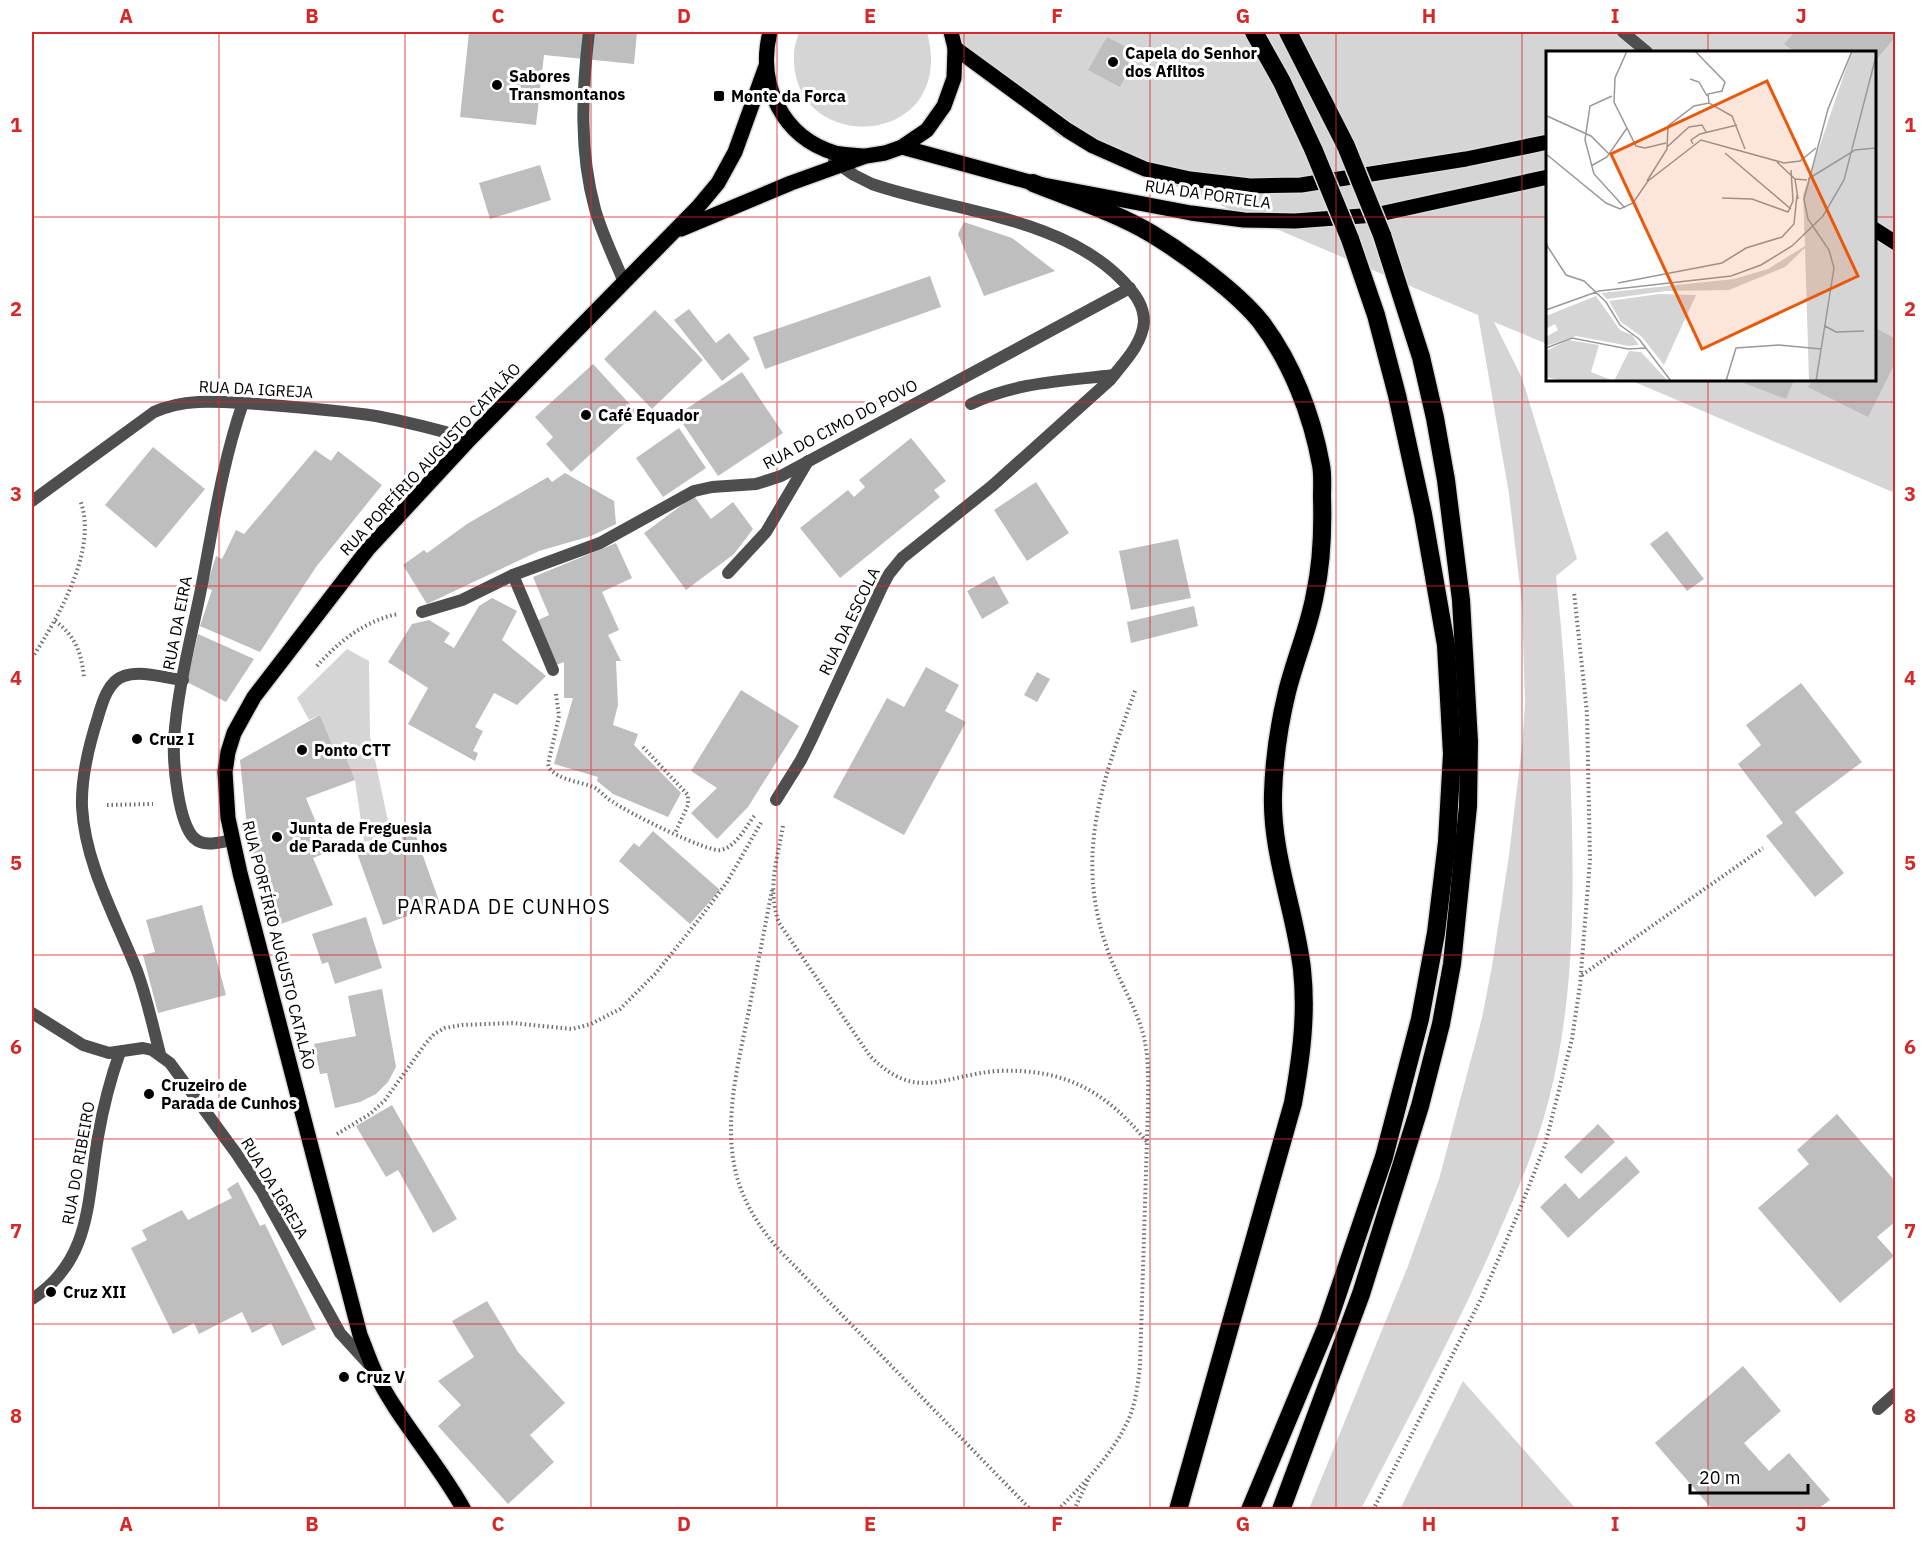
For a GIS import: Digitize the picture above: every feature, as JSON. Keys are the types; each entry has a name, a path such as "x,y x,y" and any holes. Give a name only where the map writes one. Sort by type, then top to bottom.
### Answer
{"highway":[{"path":"1250,1509 1326,1328 1384,1157 1420,1019 1436,933 1447,842 1452,754 1446,645 1423,514 1397,395 1376,315 1350,239 1314,151 1282,82 1254,32"},
{"path":"1281,1509 1360,1294 1420,1106 1441,1024 1452,964 1468,806 1469,742 1461,600 1446,480 1421,357 1382,235 1346,146 1288,32"},
{"path":"1033,183 1115,215 1150,233 1192,261 1228,290 1260,321 1287,363 1307,411 1322,467 1323,531 1316,593 1288,690 1277,741 1272,796 1276,845 1302,967 1305,1012 1302,1053 1293,1103 1178,1509"}],"main road":[{"path":"771,32 766,47 766,66 772,96 787,121 809,141 836,153 866,156"},
{"path":"673,232 791,183 866,156 902,147 927,130 944,106 954,78 953,37"},
{"name":"RUA DA PORTELA","path":"953,37 1059,125 1093,147 1145,169 1190,179 1251,186 1301,185 1466,159 1546,142"},
{"name":"RUA PORFÍRIO AUGUSTO CATALÃO","path":"464,1509 453,1489 390,1398 374,1371 360,1335 228,818 225,772 228,752 243,714 368,549 470,439 699,207 718,183 742,134 766,66"},
{"name":"RUA DA PORTELA","path":"902,147 1033,183 1244,220 1294,221 1375,215 1546,177"},
{"path":"1876,230 1896,243"}],"street":[{"path":"589,32 583,87 588,171 595,209 624,282"},
{"path":"1623,32 1646,51"},
{"name":"RUA DA ESCOLA","path":"776,800 801,760 894,566 992,486 1114,375 1139,340 1144,323 1143,310 1130,288 1105,266 1065,242 1030,227 966,208 891,190 854,175 809,141"},
{"name":"RUA DO CIMO DO POVO","path":"422,612 462,600 513,575 600,543 694,491 768,481 1130,288"},
{"path":"971,404 1018,387 1114,375"},
{"name":"RUA DA IGREJA","path":"32,501 141,420 168,406 184,402 207,401 297,407 378,417 470,439"},
{"name":"RUA DA EIRA","path":"160,1054 138,973 92,858 82,805 86,762 105,698 116,680 131,675 183,681 221,482 232,433 243,403"},
{"path":"728,573 766,532 808,461"},
{"path":"513,575 554,670"},
{"path":"183,681 174,744 176,783 185,821 190,832 201,842 210,844 233,840"},
{"path":"32,1013 83,1045 109,1053 143,1048 160,1054"},
{"name":"RUA DO RIBEIRO","path":"32,1299 58,1277 70,1262 80,1243 89,1208 103,1110 120,1052"},
{"name":"RUA DA IGREJA","path":"160,1054 182,1078 236,1153 262,1192 332,1319 353,1348 374,1371"},
{"path":"1878,1409 1896,1394"}],"path":[{"path":"32,658 64,604 78,568 84,534 83,508 69,474"},
{"path":"1373,1509 1482,1297 1520,1209 1545,1145 1572,1039 1581,975 1590,860 1587,713 1574,592"},
{"path":"55,621 70,633 75,642 84,680"},
{"path":"315,668 335,647 367,626"},
{"path":"1058,1509 1092,1473 1120,1435 1130,1416 1140,1366 1147,1142 1146,1046 1140,1026 1108,952 1096,910 1092,877 1094,829 1103,783 1135,691"},
{"path":"557,700 559,716 548,764 552,772 593,787 614,803 707,848 723,849 735,841 759,809 776,800"},
{"path":"643,747 688,795 688,805 675,833"},
{"path":"776,800 784,814 783,826 742,1044 733,1107 735,1169 747,1206 780,1251 1031,1509"},
{"path":"311,1144 339,1134 370,1114 385,1100 426,1042 445,1028 512,1023 572,1029 591,1024 620,1009 656,973 704,913 727,882 776,800"},
{"path":"82,805 181,804"},
{"path":"1581,975 1763,848"},
{"path":"772,890 779,923 870,1056 885,1071 897,1078 915,1083 933,1084 999,1071 1043,1073 1067,1078 1085,1087 1109,1104 1132,1124 1147,1142"},
{"path":"1074,1509 1092,1473"}],"shaded area":[{"path":"799,32 927,32 930,71 919,100 898,118 871,126 842,124 817,111 800,88 794,54"},
{"path":"950,32 1895,32 1895,493 1632,381 1876,381 1876,51 1546,51 1546,344 1494,322 1522,378 1577,559 1556,576 1567,701 1573,861 1570,964 1563,1031 1544,1116 1513,1200 1450,1337 1361,1509 1309,1509 1408,1266 1439,1179 1482,1018 1492,966 1509,855 1522,746 1525,703 1522,604 1509,494 1478,315 1058,136"},
{"path":"347,649 369,661 370,736 391,835 364,842 355,780 345,754 337,756 320,715 309,720 297,698"},
{"path":"1463,1381 1576,1509 1400,1509"}],"building":[{"path":"469,32 637,32 634,64 544,55 536,125 460,117"},
{"path":"1795,32 1896,32 1896,36 1876,60 1876,51 1794,51 1784,44"},
{"name":"Capela do Senhor dos Aflitos","path":"1107,37 1138,53 1120,87 1088,70"},
{"path":"540,165 551,200 490,219 479,183"},
{"path":"964,222 1012,238 1055,271 984,296 958,234"},
{"path":"930,276 941,307 765,369 753,337"},
{"path":"689,309 716,343 729,333 750,359 722,381 674,320"},
{"path":"655,310 703,360 652,409 604,359"},
{"path":"1876,329 1896,339 1896,361 1868,417 1808,387 1811,381 1876,381"},
{"path":"593,364 637,412 571,472 546,444 553,437 535,417"},
{"path":"742,372 783,433 718,476 677,415"},
{"path":"1739,381 1794,381 1786,399"},
{"path":"679,428 706,468 663,497 636,458"},
{"path":"911,438 946,481 934,490 940,497 840,578 800,528 848,490 854,497 865,487 859,480"},
{"path":"153,447 205,489 156,548 105,505"},
{"path":"315,450 331,461 338,451 382,485 316,567 260,652 200,626 212,590 206,588 216,556 222,559 236,530 244,534"},
{"path":"565,473 614,501 616,524 591,536 539,551 427,604 403,565 424,550 427,553 467,524 548,477 552,482"},
{"path":"1036,482 1069,533 1027,561 994,510"},
{"path":"694,496 711,519 733,502 753,529 734,554 686,590 644,533"},
{"path":"1667,531 1704,579 1687,591 1650,544"},
{"path":"1178,539 1191,598 1131,610 1119,551"},
{"path":"616,543 632,578 602,592 619,630 608,635 621,661 616,661 618,705 613,725 638,734 634,745 681,793 668,817 613,794 597,781 598,777 554,764 573,698 564,698 564,662 556,665 536,621 549,615 533,577"},
{"path":"994,576 1009,603 982,619 967,591"},
{"path":"492,598 517,611 502,640 546,676 517,705 494,693 475,727 483,731 473,751 478,753 475,761 408,724 428,688 388,662 412,624 429,620 450,633 444,642 454,648 479,606"},
{"path":"1194,606 1198,626 1131,643 1127,622"},
{"path":"198,634 254,659 226,702 187,682"},
{"path":"926,667 959,685 945,711 966,722 904,835 833,797 887,698 904,707"},
{"path":"1037,672 1050,679 1037,702 1024,695"},
{"path":"1801,683 1862,762 1795,812 1844,873 1815,897 1766,836 1783,823 1738,764 1761,745 1746,725"},
{"path":"741,690 799,726 748,807 717,839 691,813 717,788 691,771"},
{"path":"320,715 337,756 345,754 355,780 306,798 328,852 313,858 333,905 270,928 247,827 240,760"},
{"path":"653,831 720,890 690,924 619,861 634,843 639,847"},
{"path":"415,833 440,904 383,925 357,853"},
{"path":"202,905 226,995 158,1013 143,955 155,952 146,920"},
{"path":"366,917 382,968 335,984 328,962 322,964 312,934"},
{"path":"382,989 396,1067 388,1082 376,1094 360,1102 335,1108 327,1073 320,1074 314,1044 356,1036 348,996"},
{"path":"392,1105 457,1219 433,1233 398,1170 386,1177 356,1126"},
{"path":"1837,1114 1896,1182 1896,1221 1877,1237 1894,1256 1840,1303 1758,1208 1809,1164 1797,1150"},
{"path":"1598,1124 1615,1142 1581,1174 1564,1157"},
{"path":"1626,1156 1640,1172 1568,1238 1540,1207 1565,1183 1579,1199"},
{"path":"238,1182 260,1226 265,1224 316,1329 282,1346 271,1323 252,1333 242,1312 199,1334 194,1323 173,1334 131,1248 147,1240 142,1230 182,1210 188,1220 232,1198 227,1189"},
{"path":"487,1301 518,1352 565,1403 530,1435 554,1462 508,1504 438,1426 461,1405 438,1381 474,1357 452,1321"},
{"path":"1743,1366 1781,1411 1744,1443 1769,1471 1789,1453 1830,1500 1818,1509 1712,1509 1655,1443"}],"place":[{"name":"Capela do Senhor dos Aflitos","path":"1113,62"},
{"name":"Sabores Transmontanos","path":"497,85"},
{"name":"Monte da Forca","path":"719,96"},
{"name":"Café Equador","path":"586,415"},
{"name":"Cruz I","path":"137,739"},
{"name":"Ponto CTT","path":"302,750"},
{"name":"Junta de Freguesia de Parada de Cunhos","path":"277,837"},
{"name":"Cruzeiro de Parada de Cunhos","path":"149,1094"},
{"name":"Cruz XII","path":"51,1292"},
{"name":"Cruz V","path":"344,1377"}],"district":[{"name":"PARADA DE CUNHOS","path":"504,907"}]}
